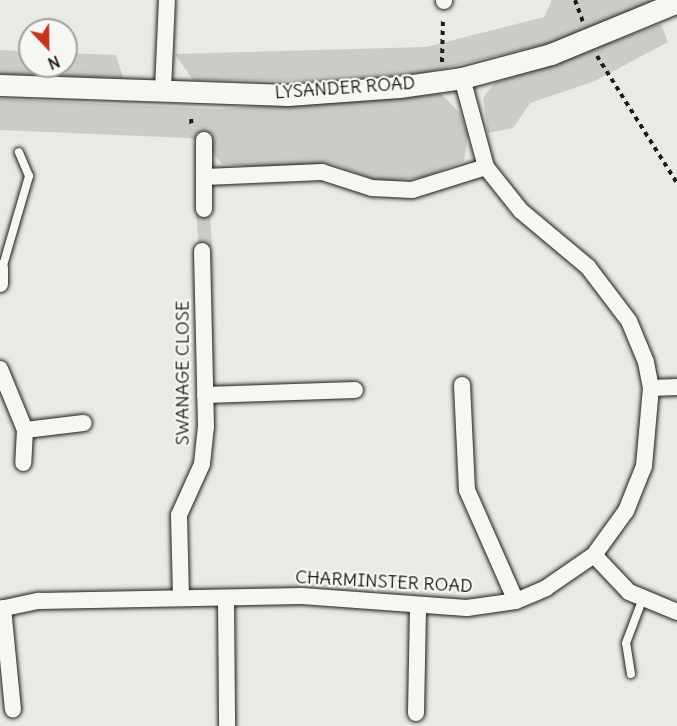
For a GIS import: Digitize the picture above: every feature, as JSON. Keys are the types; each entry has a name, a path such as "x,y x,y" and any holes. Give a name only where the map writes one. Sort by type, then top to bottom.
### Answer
{"street":[{"path":"163,90 167,0"},
{"name":"LYSANDER ROAD","path":"0,85 288,95 453,79 591,41 677,2"},
{"name":"CHARMINSTER ROAD","path":"2,608 39,601 181,597 226,600 302,596 467,608 516,601 546,588 594,555 626,511 644,466 651,388 629,321 615,301 588,267 521,211 486,167 453,79"},
{"path":"204,140 204,209"},
{"path":"205,177 322,172 372,188 412,190 486,167"},
{"name":"SWANAGE CLOSE","path":"181,597 179,515 202,464 205,395 202,251"},
{"path":"0,369 25,430 23,463"},
{"path":"462,385 467,490 516,601"},
{"path":"651,388 677,387"},
{"path":"205,395 355,390"},
{"path":"25,430 84,423"},
{"path":"594,555 629,592 677,612"},
{"path":"226,600 227,726"},
{"path":"416,713 418,605"},
{"path":"2,608 13,710"}],"lane":[{"path":"1,274 29,176 19,152"},
{"path":"632,674 626,643 644,598"}],"path":[{"path":"444,0 453,79"},
{"path":"591,41 677,183"}],"shaded area":[{"path":"552,0 658,0 553,43 422,73 348,81 193,80 175,54 426,47 544,17"},
{"path":"661,24 668,42 595,81 530,103 513,128 488,133 483,98 495,83"},
{"path":"0,50 18,51 18,75 0,74"},
{"path":"78,53 116,55 123,78 78,77"},
{"path":"441,94 460,113 468,135 464,161 424,177 380,182 331,163 277,168 222,164 204,142 189,138 0,130 0,99 221,109"},
{"path":"210,212 212,247 199,248 196,213"}]}
